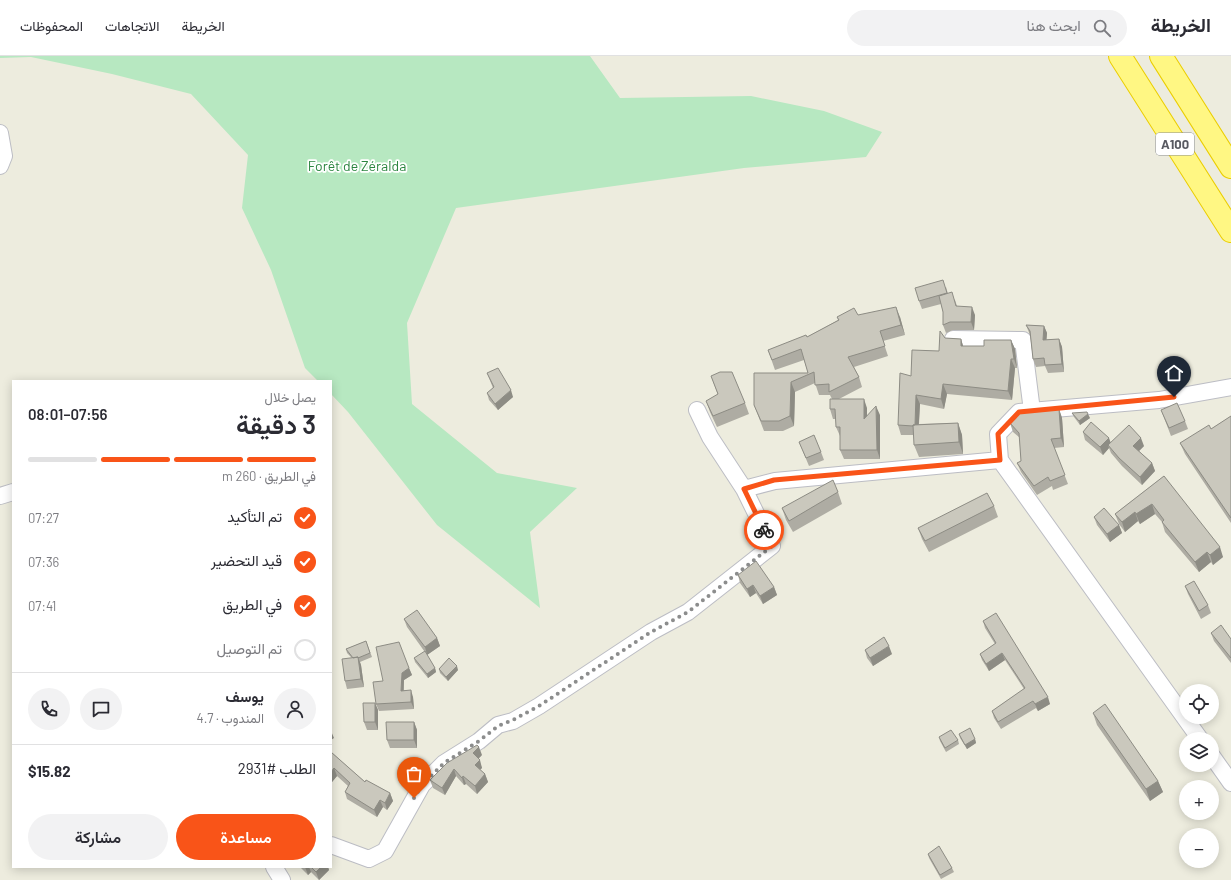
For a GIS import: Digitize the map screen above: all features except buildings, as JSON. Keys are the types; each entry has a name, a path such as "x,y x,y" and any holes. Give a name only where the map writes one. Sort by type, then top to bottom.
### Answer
{"highway":[{"name":"A100","path":"1120,56 1231,231"},
{"name":"A100","path":"1161,56 1231,166"}],"street":[{"path":"0,133 4,156 0,166"},
{"path":"953,339 1023,340 1032,411"},
{"path":"1195,732 1000,460 998,434 1019,412 1160,400 1231,387"},
{"path":"332,845 369,859 385,851 422,785 444,763 479,741 498,726 539,706 651,632 688,612 772,546 744,489 710,437 697,410"},
{"path":"744,489 774,480 1000,460"},
{"path":"0,496 12,492"},
{"path":"1219,766 1231,783"},
{"path":"275,868 282,880"}],"green space":[{"name":"Forêt de Zéralda","path":"0,56 590,56 620,98 751,96 824,111 882,132 866,157 744,168 456,208 407,323 412,404 497,473 577,488 530,532 540,608 437,525 348,412 332,395 332,380 317,380 305,368 271,270 242,208 248,155 191,94 112,74 31,57 0,58"}],"way so far":[{"path":"414,798 422,785 444,763 479,741 498,726 539,706 651,632 688,612 772,546 764,530"}],"route":[{"path":"764,530 744,489 774,480 1000,460 998,434 1019,412 1160,400 1174,397"}]}
